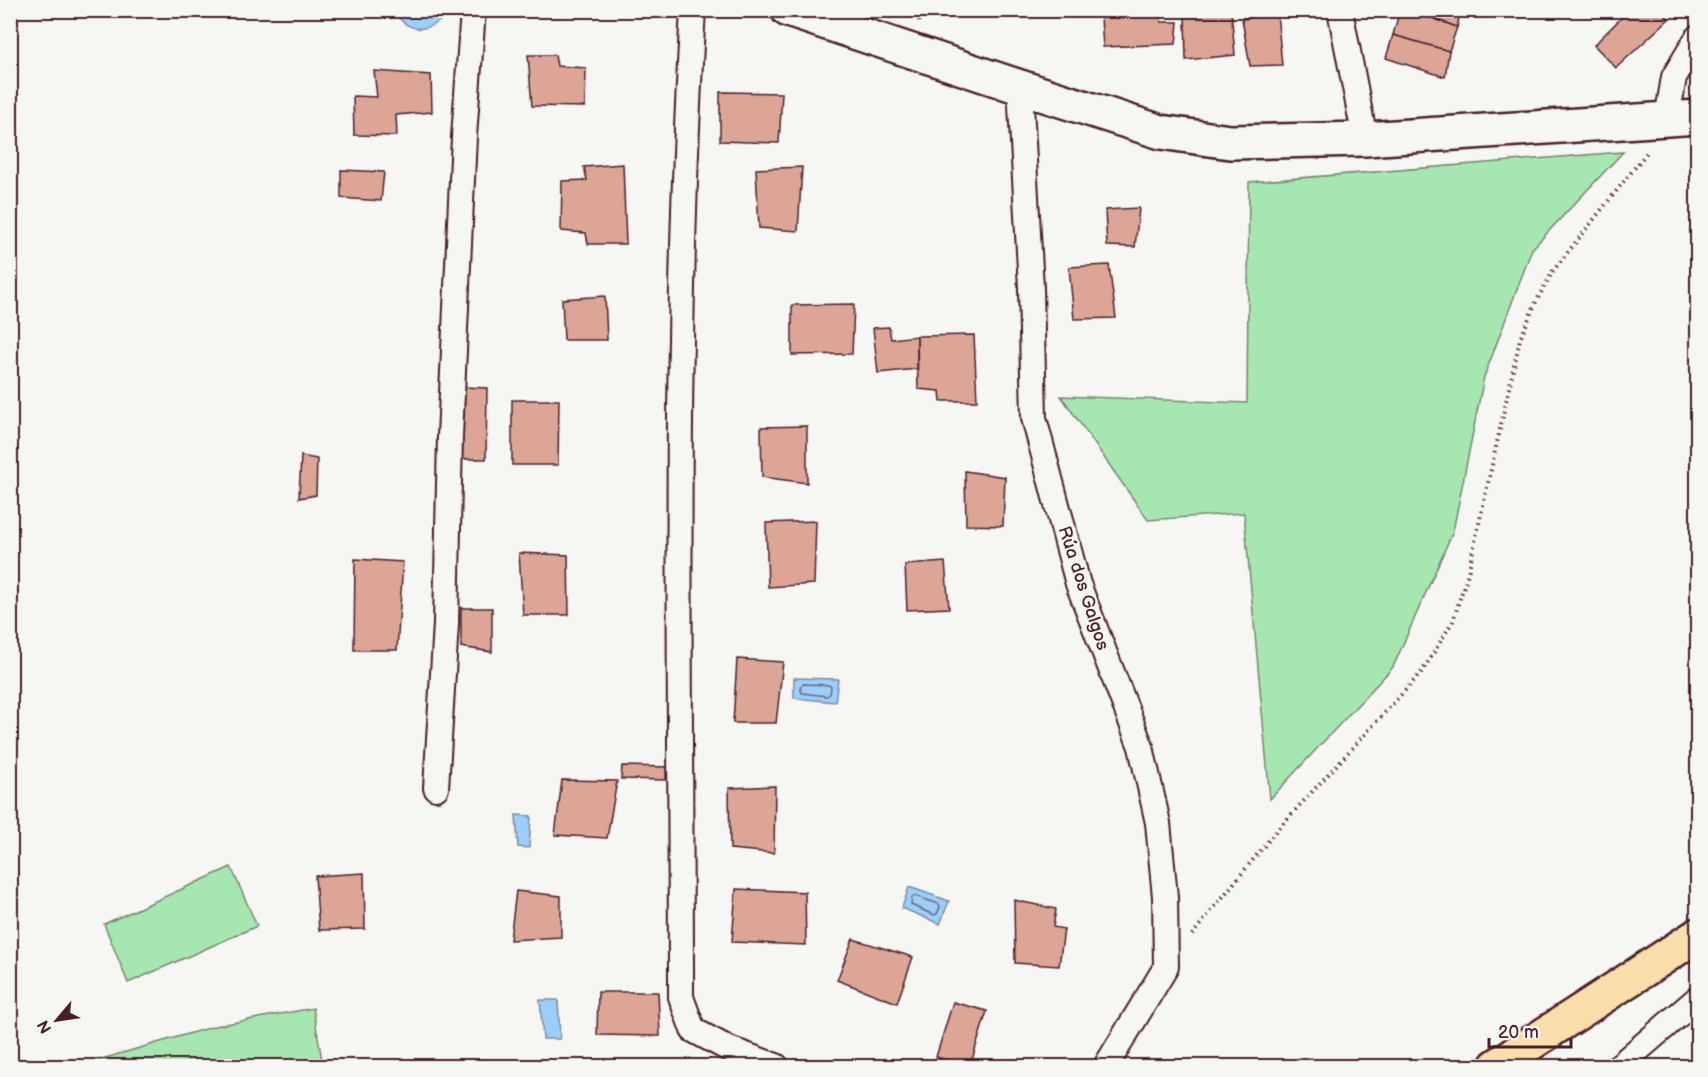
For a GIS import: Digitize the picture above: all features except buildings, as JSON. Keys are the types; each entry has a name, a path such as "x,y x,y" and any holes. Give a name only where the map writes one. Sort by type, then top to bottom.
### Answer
{"highway":[{"path":"1496,1066 1698,935"}],"street":[{"path":"436,788 446,624 450,436 464,137 473,10"},
{"path":"693,10 687,110 679,487 681,997 693,1030 729,1049 776,1066"},
{"path":"789,10 1161,132 1230,142 1365,139 1682,118 1674,77 1698,37"},
{"path":"1340,10 1365,139"},
{"name":"Rúa dos Galgos","path":"1020,87 1031,288 1034,418 1078,584 1141,747 1158,823 1165,897 1166,967"},
{"path":"1106,1066 1166,967"},
{"path":"1619,1066 1698,998"}],"path":[{"path":"1166,967 1277,830 1422,672 1453,621 1468,573 1520,339 1536,302 1553,272 1644,157 1682,118"}],"green space":[{"path":"1623,152 1532,249 1484,377 1453,531 1393,667 1270,799 1244,513 1148,520 1061,396 1247,403 1249,182"},
{"path":"231,867 257,926 128,983 104,924"},
{"path":"313,1008 323,1066 78,1066 215,1026"}],"water":[{"path":"400,11 440,11 441,20 425,28 414,28 399,18"},
{"path":"794,678 838,679 835,702 794,698"},
{"path":"516,815 531,816 529,848 518,847"},
{"path":"909,887 949,901 940,924 902,908"},
{"path":"540,1000 558,1000 560,1039 543,1039"}]}
